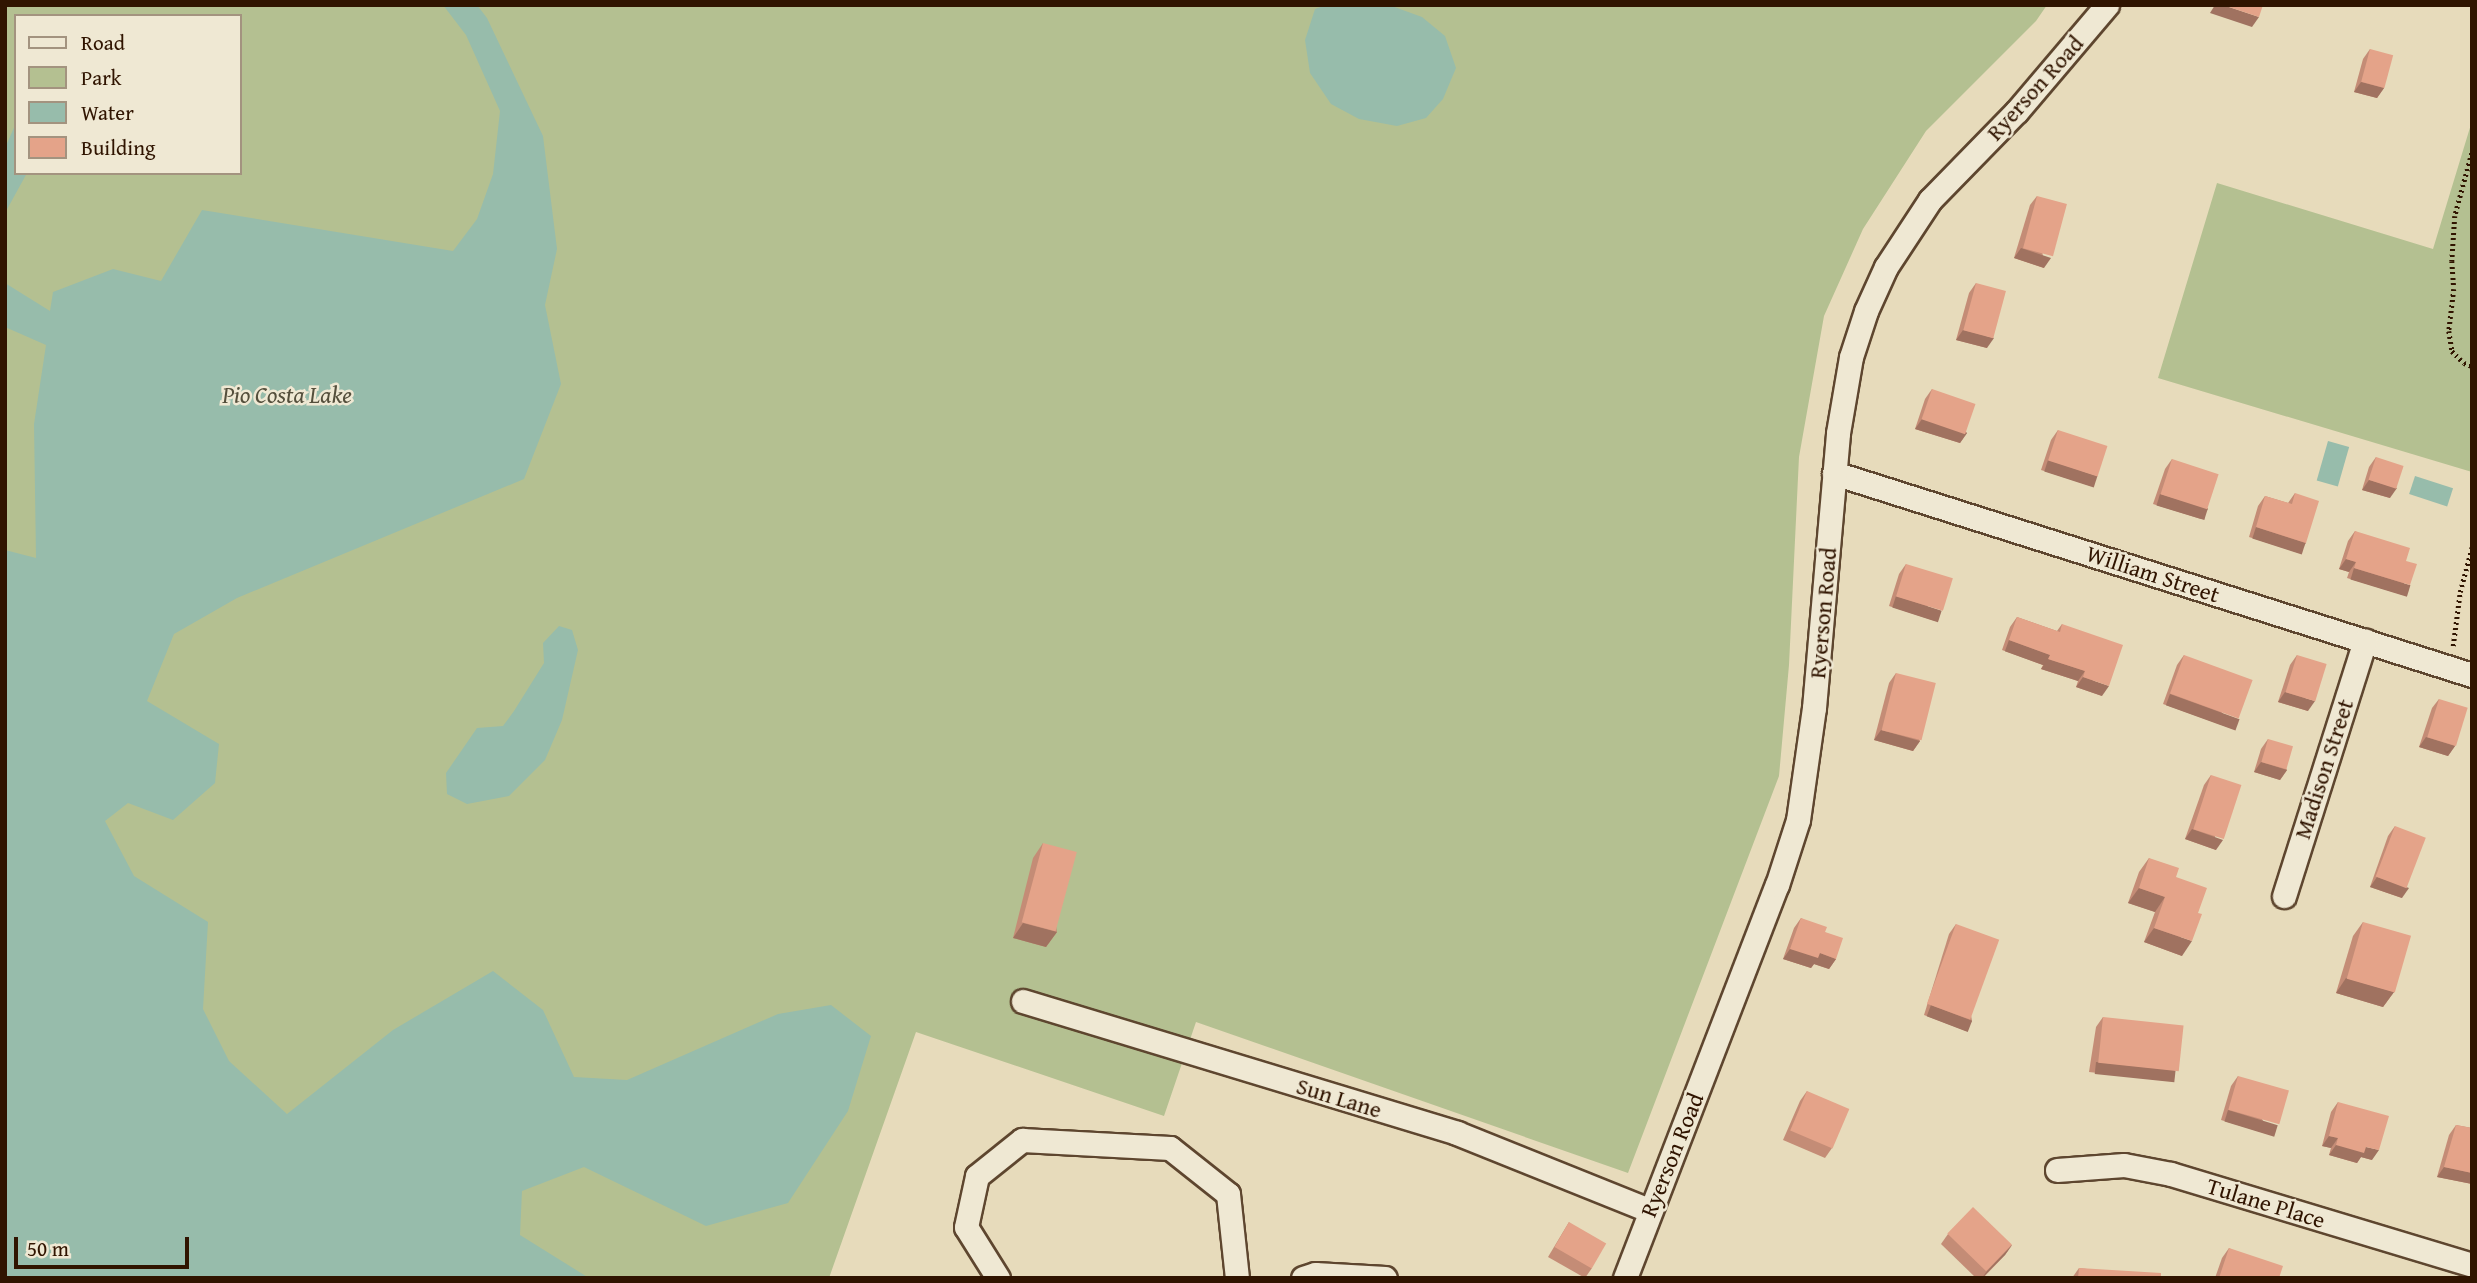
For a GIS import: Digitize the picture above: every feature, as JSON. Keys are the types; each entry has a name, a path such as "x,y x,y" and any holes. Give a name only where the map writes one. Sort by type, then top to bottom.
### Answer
{"street":[{"name":"Ryerson Road","path":"1625,1278 1649,1210 1777,885 1798,820 1814,708 1834,473 1851,357 1866,311 1886,267 1930,200 2017,111 2106,5"},
{"name":"William Street","path":"1834,473 2472,675"},
{"name":"Madison Street","path":"2284,896 2365,641"},
{"name":"Sun Lane","path":"1023,1001 1457,1133 1649,1210"},
{"path":"998,1278 966,1227 977,1176 1022,1140 1170,1148 1228,1194 1237,1278"},
{"name":"Tulane Place","path":"2057,1170 2124,1165 2171,1174 2472,1265"},
{"path":"1303,1278 1315,1274 1385,1278"}],"path":[{"path":"2472,153 2455,216 2452,261 2454,289 2449,331 2452,351 2464,363 2472,366"},
{"path":"2453,646 2460,592 2472,547"}],"green space":[{"path":"5,5 2047,5 2036,21 1926,131 1863,229 1824,316 1799,457 1789,665 1779,776 1628,1173 1196,1022 1164,1116 916,1032 829,1278 331,1278 5,651"},
{"path":"2472,121 2472,472 2158,378 2217,183 2433,249"}],"water":[{"name":"Pio Costa Lake","path":"443,5 477,5 487,18 543,136 557,249 545,305 561,384 524,479 237,598 174,634 147,701 219,744 215,783 173,820 128,803 105,821 134,876 208,922 203,1009 229,1061 287,1114 393,1030 493,971 543,1010 574,1077 627,1080 778,1014 831,1005 871,1036 848,1111 788,1203 706,1226 584,1167 522,1191 520,1235 589,1278 5,1278 5,550 36,558 34,424 46,345 5,327 5,283 50,311 53,292 113,269 161,281 202,210 453,251 477,219 493,174 500,111 466,35"},
{"path":"1326,5 1389,5 1422,17 1445,36 1456,68 1443,99 1426,118 1397,126 1359,119 1331,104 1310,73 1305,40 1315,9"},
{"path":"14,128 14,175 26,175 5,213 5,148"},
{"path":"2328,441 2349,447 2338,486 2317,480"},
{"path":"2415,476 2453,488 2447,506 2409,494"},
{"path":"559,626 572,630 578,650 562,720 545,760 509,796 467,804 447,794 446,773 477,728 503,726 544,663 543,643"}],"building":[{"path":"2223,5 2263,5 2259,17"},
{"path":"2370,49 2393,55 2384,88 2361,82"},
{"path":"2037,196 2067,204 2053,256 2023,248"},
{"path":"1976,283 2006,291 1993,338 1963,330"},
{"path":"1932,389 1975,404 1965,434 1922,419"},
{"path":"2058,430 2107,446 2098,477 2048,460"},
{"path":"2376,457 2404,466 2396,489 2369,480"},
{"path":"2172,459 2219,474 2207,509 2161,494"},
{"path":"2295,493 2319,501 2306,543 2256,527 2265,496 2292,504"},
{"path":"2355,531 2410,548 2406,561 2417,564 2410,585 2354,568 2356,562 2346,559"},
{"path":"1906,564 1953,578 1943,611 1896,597"},
{"path":"2017,617 2060,632 2062,624 2123,645 2109,686 2083,677 2085,671 2048,659 2050,655 2009,640"},
{"path":"2184,655 2253,680 2239,718 2170,694"},
{"path":"2297,655 2327,664 2315,701 2286,692"},
{"path":"1896,673 1936,683 1922,740 1882,730"},
{"path":"2439,699 2468,708 2456,746 2427,737"},
{"path":"2268,739 2293,746 2286,769 2261,762"},
{"path":"2211,775 2241,785 2224,839 2193,829"},
{"path":"2395,826 2426,838 2406,888 2376,876"},
{"path":"1043,843 1077,852 1056,931 1022,922"},
{"path":"2149,858 2179,868 2176,877 2207,888 2198,913 2202,914 2192,941 2154,928 2165,897 2139,888"},
{"path":"1801,918 1827,927 1825,932 1843,938 1836,959 1820,953 1818,958 1790,949"},
{"path":"2363,922 2411,936 2395,992 2347,979"},
{"path":"1956,924 1999,940 1970,1020 1927,1004"},
{"path":"2103,1017 2184,1025 2179,1071 2098,1063"},
{"path":"2238,1076 2289,1091 2279,1124 2228,1110"},
{"path":"1807,1091 1849,1109 1833,1149 1790,1131"},
{"path":"2338,1102 2389,1116 2379,1150 2366,1147 2364,1153 2336,1145 2338,1138 2329,1136"},
{"path":"2456,1125 2472,1128 2472,1173 2444,1167"},
{"path":"1973,1207 2012,1245 1986,1271 1947,1234"},
{"path":"1569,1222 1606,1244 1592,1269 1554,1247"},
{"path":"2229,1248 2283,1266 2279,1278 2219,1278"},
{"path":"2079,1268 2161,1273 2161,1278 2078,1278"}]}
